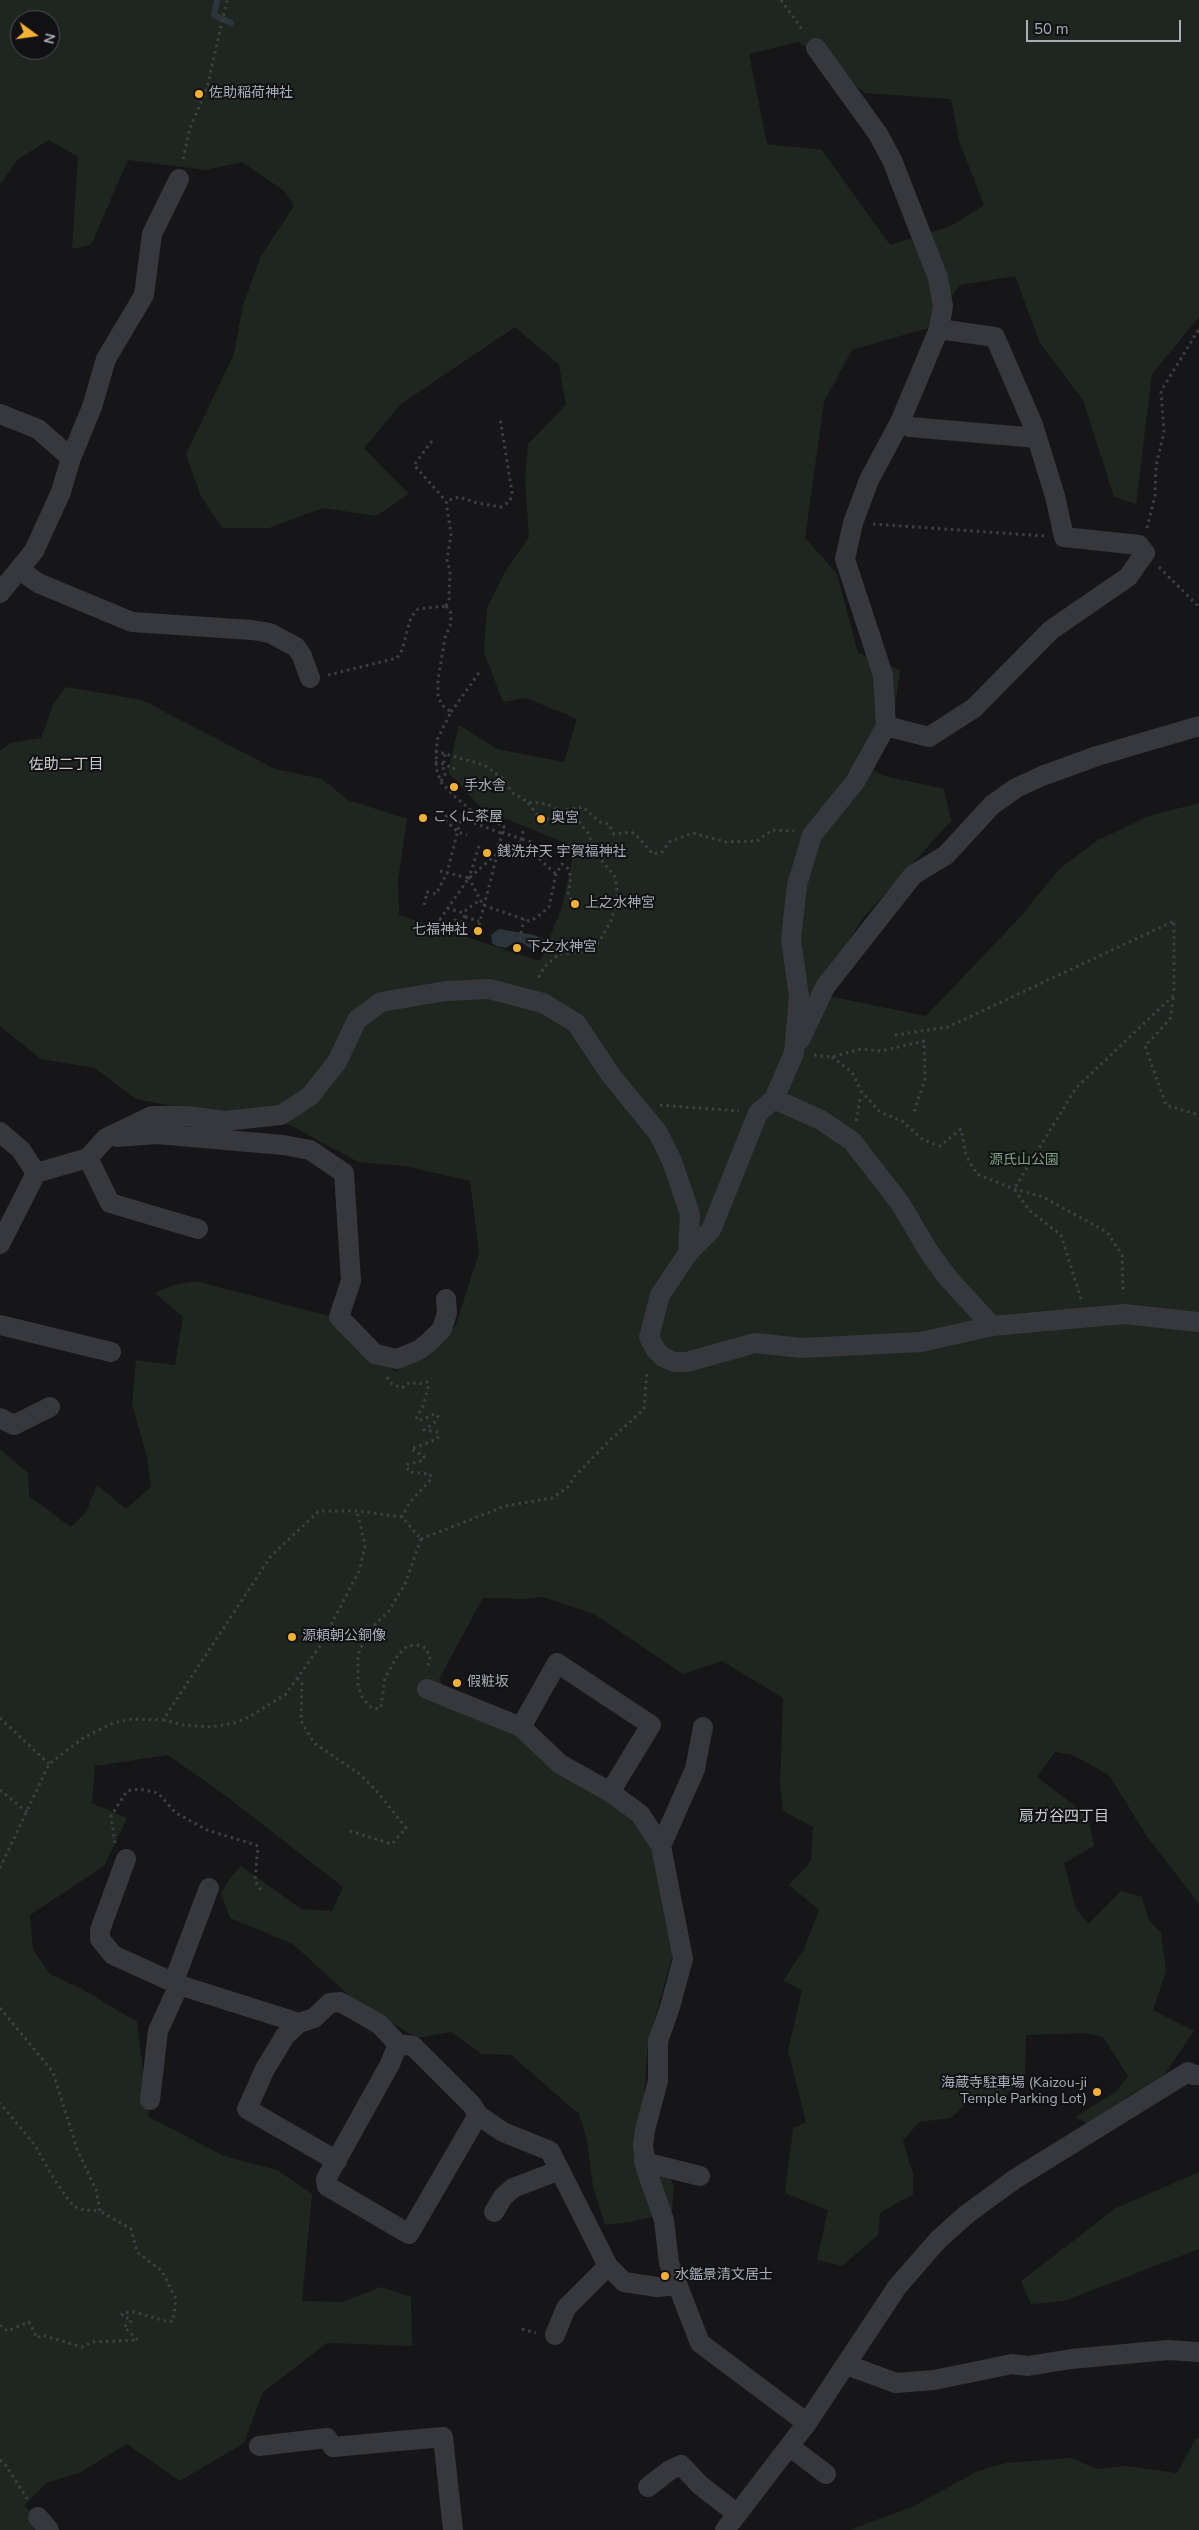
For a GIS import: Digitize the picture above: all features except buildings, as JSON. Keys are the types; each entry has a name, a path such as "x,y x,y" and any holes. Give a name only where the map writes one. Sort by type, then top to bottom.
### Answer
{"street":[{"path":"794,1053 798,997 791,939 797,885 812,835 855,782 886,726 884,675 845,559 853,523 869,480 900,422 939,329 943,306 938,278 892,160 878,134 816,48"},
{"path":"0,593 20,570 38,544 92,407 106,359 144,295 152,234 179,180"},
{"path":"886,726 929,737 974,708 1051,630 1128,576 1142,549 1064,537 1055,496 1037,438 995,337 939,329"},
{"path":"0,414 38,429 71,458"},
{"path":"900,422 910,427 1037,438"},
{"path":"20,570 38,582 132,622 252,630 276,635 296,646 310,678"},
{"path":"1199,726 1097,756 1042,776 1016,788 992,805 946,855 913,875 825,987 774,1099 758,1113 711,1230 688,1253 660,1295 650,1337 656,1350 663,1357 674,1362 687,1362 755,1344 802,1348 921,1342 992,1326 1124,1314 1199,1322"},
{"path":"0,1244 36,1173 88,1158 106,1138 152,1116 187,1116 224,1121 281,1115 310,1096 337,1062 357,1020 380,1002 446,991 489,989 543,1003 576,1023 610,1074 658,1133 672,1161 690,1214 688,1253"},
{"path":"774,1099 821,1120 852,1141 900,1203 929,1252 948,1278 992,1326"},
{"path":"0,1132 21,1150 36,1173"},
{"path":"106,1138 157,1134 283,1145 310,1150 344,1173 351,1281 339,1317 375,1354 397,1359 418,1350 429,1342 442,1329 447,1313 446,1299"},
{"path":"88,1158 110,1202 198,1229"},
{"path":"0,1325 111,1352"},
{"path":"0,1418 14,1424 25,1417 50,1407"},
{"path":"521,1727 557,1663 651,1726 610,1792"},
{"path":"427,1689 521,1727 560,1764 610,1792 640,1814 661,1846 683,1959 670,2007 658,2041 658,2081 645,2130 644,2162 664,2220 669,2263 700,2343 806,2424"},
{"path":"661,1846 695,1769 703,1727"},
{"path":"126,1859 100,1930 100,1939 113,1955 177,1983 299,2023"},
{"path":"150,2100 158,2031 177,1983 209,1888"},
{"path":"336,2161 247,2109 265,2069 285,2036 299,2023 314,2018 330,2003 340,2002 379,2024 398,2044 414,2046 472,2105 478,2115 503,2132 550,2151 608,2266 624,2282 657,2287 677,2285"},
{"path":"398,2044 390,2064 326,2179 327,2186 408,2234 478,2115"},
{"path":"725,2530 736,2513 806,2424 847,2365 897,2287 938,2240 967,2214 1015,2179 1193,2073"},
{"path":"644,2162 700,2176"},
{"path":"494,2212 503,2196 513,2188 560,2170"},
{"path":"555,2334 566,2308 608,2266"},
{"path":"847,2365 896,2383 934,2380 1012,2364 1028,2366 1071,2359 1168,2350 1199,2352"},
{"path":"259,2446 328,2438 333,2447 443,2437 453,2530"},
{"path":"789,2446 826,2474"},
{"path":"648,2487 681,2465 700,2485 736,2513"}],"path":[{"path":"179,180 190,128 207,88 226,0"},
{"path":"781,0 816,48"},
{"path":"1199,329 1161,391 1164,432 1156,466 1152,510 1142,549 1199,607"},
{"path":"446,501 459,497 477,503 501,507 510,501 512,492 500,418"},
{"path":"432,441 414,465 446,501 451,534 447,560 450,571 449,600 446,606"},
{"path":"853,523 1064,537"},
{"path":"310,678 397,658 402,650 411,617 418,609 446,606"},
{"path":"446,606 451,613 451,623 445,638 438,696 442,705 451,712"},
{"path":"452,925 454,925 455,920 479,923 496,863 497,844 504,826 471,810 441,782 435,762 437,740 451,712 480,670"},
{"path":"435,751 484,765 502,778 514,794 528,802 547,804 559,811 583,807 600,822 609,824 614,834 631,832 635,834 653,854 662,852 669,842 693,833 726,842 757,840 772,830 789,830 812,835"},
{"path":"441,782 445,775 443,764 445,754"},
{"path":"435,762 452,769 459,767"},
{"path":"528,802 539,817 563,822 575,820 579,822 588,833 595,852 615,877 618,896 611,921 599,942 582,952 559,954 550,960 541,971 540,984"},
{"path":"467,821 471,810"},
{"path":"447,815 444,819 458,832 467,835"},
{"path":"424,905 427,892 436,894 447,874 461,818 532,842"},
{"path":"517,852 523,832 527,829"},
{"path":"497,844 540,859 556,874"},
{"path":"479,846 469,878 483,905 529,921 536,918 549,907 556,874 562,864 567,867 571,877 568,895 572,900"},
{"path":"436,925 469,878 497,854"},
{"path":"540,859 544,854"},
{"path":"440,871 469,878"},
{"path":"464,920 466,910 480,900"},
{"path":"447,908 464,920"},
{"path":"439,919 446,922"},
{"path":"518,946 524,919"},
{"path":"895,1035 948,1027 1174,921 1174,995 1170,1019 1145,1046 1166,1105 1199,1115"},
{"path":"1014,1189 1076,1088 1174,995"},
{"path":"794,1053 832,1057 861,1049 881,1051 924,1040 925,1079 913,1115"},
{"path":"832,1057 852,1072 861,1090 880,1112 902,1121 923,1140 940,1146 961,1129 966,1156 977,1174 1014,1189 1043,1197 1107,1232 1122,1255 1124,1314"},
{"path":"632,1102 758,1113"},
{"path":"1014,1189 1029,1210 1061,1234 1081,1297"},
{"path":"427,1689 430,1657 426,1648 418,1645 407,1646 391,1667 385,1678 381,1707 378,1709 371,1707 363,1699 358,1686 357,1668 358,1655 368,1631 389,1611 405,1584 421,1539 505,1506 552,1498 568,1487 575,1476 610,1440 644,1409 650,1337"},
{"path":"375,1354 378,1364 386,1371 392,1384 402,1388 410,1382 420,1384 426,1381 429,1383 416,1420 422,1420 434,1414 438,1416 434,1423 424,1430 437,1432 439,1437 411,1449 424,1456 424,1460 406,1465 409,1472 430,1474 432,1478 409,1503 402,1518"},
{"path":"163,1720 271,1556 319,1511 357,1511 402,1518 421,1539"},
{"path":"0,1868 49,1764 83,1738 113,1723 132,1719 163,1720 183,1725 212,1727 234,1723 249,1717 286,1694 320,1646 360,1569 365,1545 357,1511"},
{"path":"297,1678 302,1683 301,1721 314,1743 375,1789 406,1828 392,1844 347,1830"},
{"path":"0,1718 49,1764"},
{"path":"126,1859 118,1854 112,1834 111,1816 127,1791 139,1789 154,1792 159,1794 176,1813 207,1830 256,1845 258,1847 255,1881 263,1893"},
{"path":"0,1790 27,1812"},
{"path":"0,2008 53,2072 76,2149 96,2190 100,2211"},
{"path":"0,2103 34,2144 54,2180 73,2206 84,2210 100,2211 131,2229 137,2252 162,2270 176,2298 176,2310 173,2321 169,2322 134,2312 122,2314 131,2318 131,2321 124,2327 138,2340 93,2342 82,2347 42,2335 37,2338 29,2322 7,2331 0,2325"},
{"path":"0,2460 5,2464 44,2524"}],"green space":[{"name":"源氏山公園","path":"0,0 1199,0 1199,317 1152,374 1136,504 1114,497 1083,400 1040,343 1015,276 960,285 928,328 852,350 824,402 805,538 837,574 858,653 900,670 891,738 873,769 881,775 944,789 951,821 864,917 814,993 926,1016 1021,916 1059,869 1098,840 1149,816 1199,803 1199,1904 1146,1835 1109,1775 1073,1755 1055,1752 1037,1777 1088,1816 1094,1846 1064,1863 1076,1908 1088,1924 1121,1891 1142,1897 1149,1920 1161,1933 1166,1971 1153,2010 1194,2031 1164,2075 1127,2097 1088,2124 1075,2117 1117,2091 1128,2076 1103,2037 1084,2033 1026,2035 1025,2076 999,2102 977,2094 951,2118 919,2122 903,2141 913,2174 913,2194 880,2213 878,2235 842,2266 817,2260 828,2210 785,2193 793,2128 806,2122 788,2051 802,1990 783,1981 804,1949 819,1910 789,1885 811,1861 813,1827 783,1811 780,1783 783,1698 722,1661 683,1674 594,1614 543,1597 524,1599 483,1598 439,1679 449,1694 603,1786 666,1848 673,1954 648,2043 639,2164 668,2173 674,2187 672,2212 631,2222 605,2225 593,2187 587,2140 579,2114 511,2055 482,2054 451,2032 417,2038 354,2000 293,1944 230,1918 221,1893 241,1866 301,1909 332,1911 343,1887 230,1799 168,1755 95,1766 92,1803 127,1818 104,1866 30,1915 33,1950 50,1974 80,1988 137,2022 149,2117 224,2156 277,2170 312,2194 302,2301 342,2302 381,2287 411,2297 412,2346 327,2343 263,2392 244,2443 180,2481 127,2444 79,2473 46,2483 24,2506 52,2530 0,2530 0,1449 28,1473 29,1496 71,1527 86,1512 97,1485 126,1509 151,1487 147,1456 132,1405 136,1360 175,1365 183,1317 155,1293 173,1285 196,1281 329,1316 395,1372 455,1327 479,1253 470,1181 405,1166 358,1162 279,1119 199,1111 136,1099 95,1068 41,1059 0,1026 0,751 11,743 41,738 54,703 66,687 142,700 275,769 322,779 348,800 407,819 398,880 399,915 540,961 562,907 575,847 482,809 448,772 459,725 497,749 564,762 577,719 526,698 503,702 484,652 487,608 505,572 529,537 525,479 528,444 566,405 559,365 515,327 401,404 364,448 409,494 376,516 323,508 269,528 222,528 201,496 186,454 234,354 243,305 261,256 294,206 283,190 242,162 206,170 128,160 91,245 72,249 78,157 49,140 18,159 0,185","holes":["799,42 865,93 951,99 959,141 984,205 951,226 890,245 822,150 767,144 749,54"]},
{"path":"1199,2172 1199,2249 1064,2301 1031,2304 1021,2281 1116,2208"},
{"path":"1196,2438 1199,2438 1199,2530 849,2530 912,2507 978,2471 1005,2463 1071,2458 1097,2469 1126,2466 1177,2473"}],"shaded area":[{"path":"499,929 534,935 545,940 545,942 533,950 522,943 514,943 506,948 496,946 492,943 491,935"}],"waterway":[{"path":"217,0 214,15 231,23"}],"place":[{"name":"佐助稲荷神社","path":"199,94"},
{"name":"手水舎","path":"454,787"},
{"name":"こくに茶屋","path":"423,818"},
{"name":"奥宮","path":"541,819"},
{"name":"銭洗弁天 宇賀福神社","path":"487,853"},
{"name":"上之水神宮","path":"575,904"},
{"name":"七福神社","path":"478,931"},
{"name":"下之水神宮","path":"517,948"},
{"name":"源頼朝公銅像","path":"292,1637"},
{"name":"假粧坂","path":"457,1683"},
{"name":"海蔵寺駐車場 (Kaizou-ji Temple Parking Lot)","path":"1097,2092"},
{"name":"水鑑景清文居士","path":"665,2276"}],"district":[{"name":"佐助二丁目","path":"66,765"},
{"name":"扇ガ谷四丁目","path":"1064,1817"}]}
